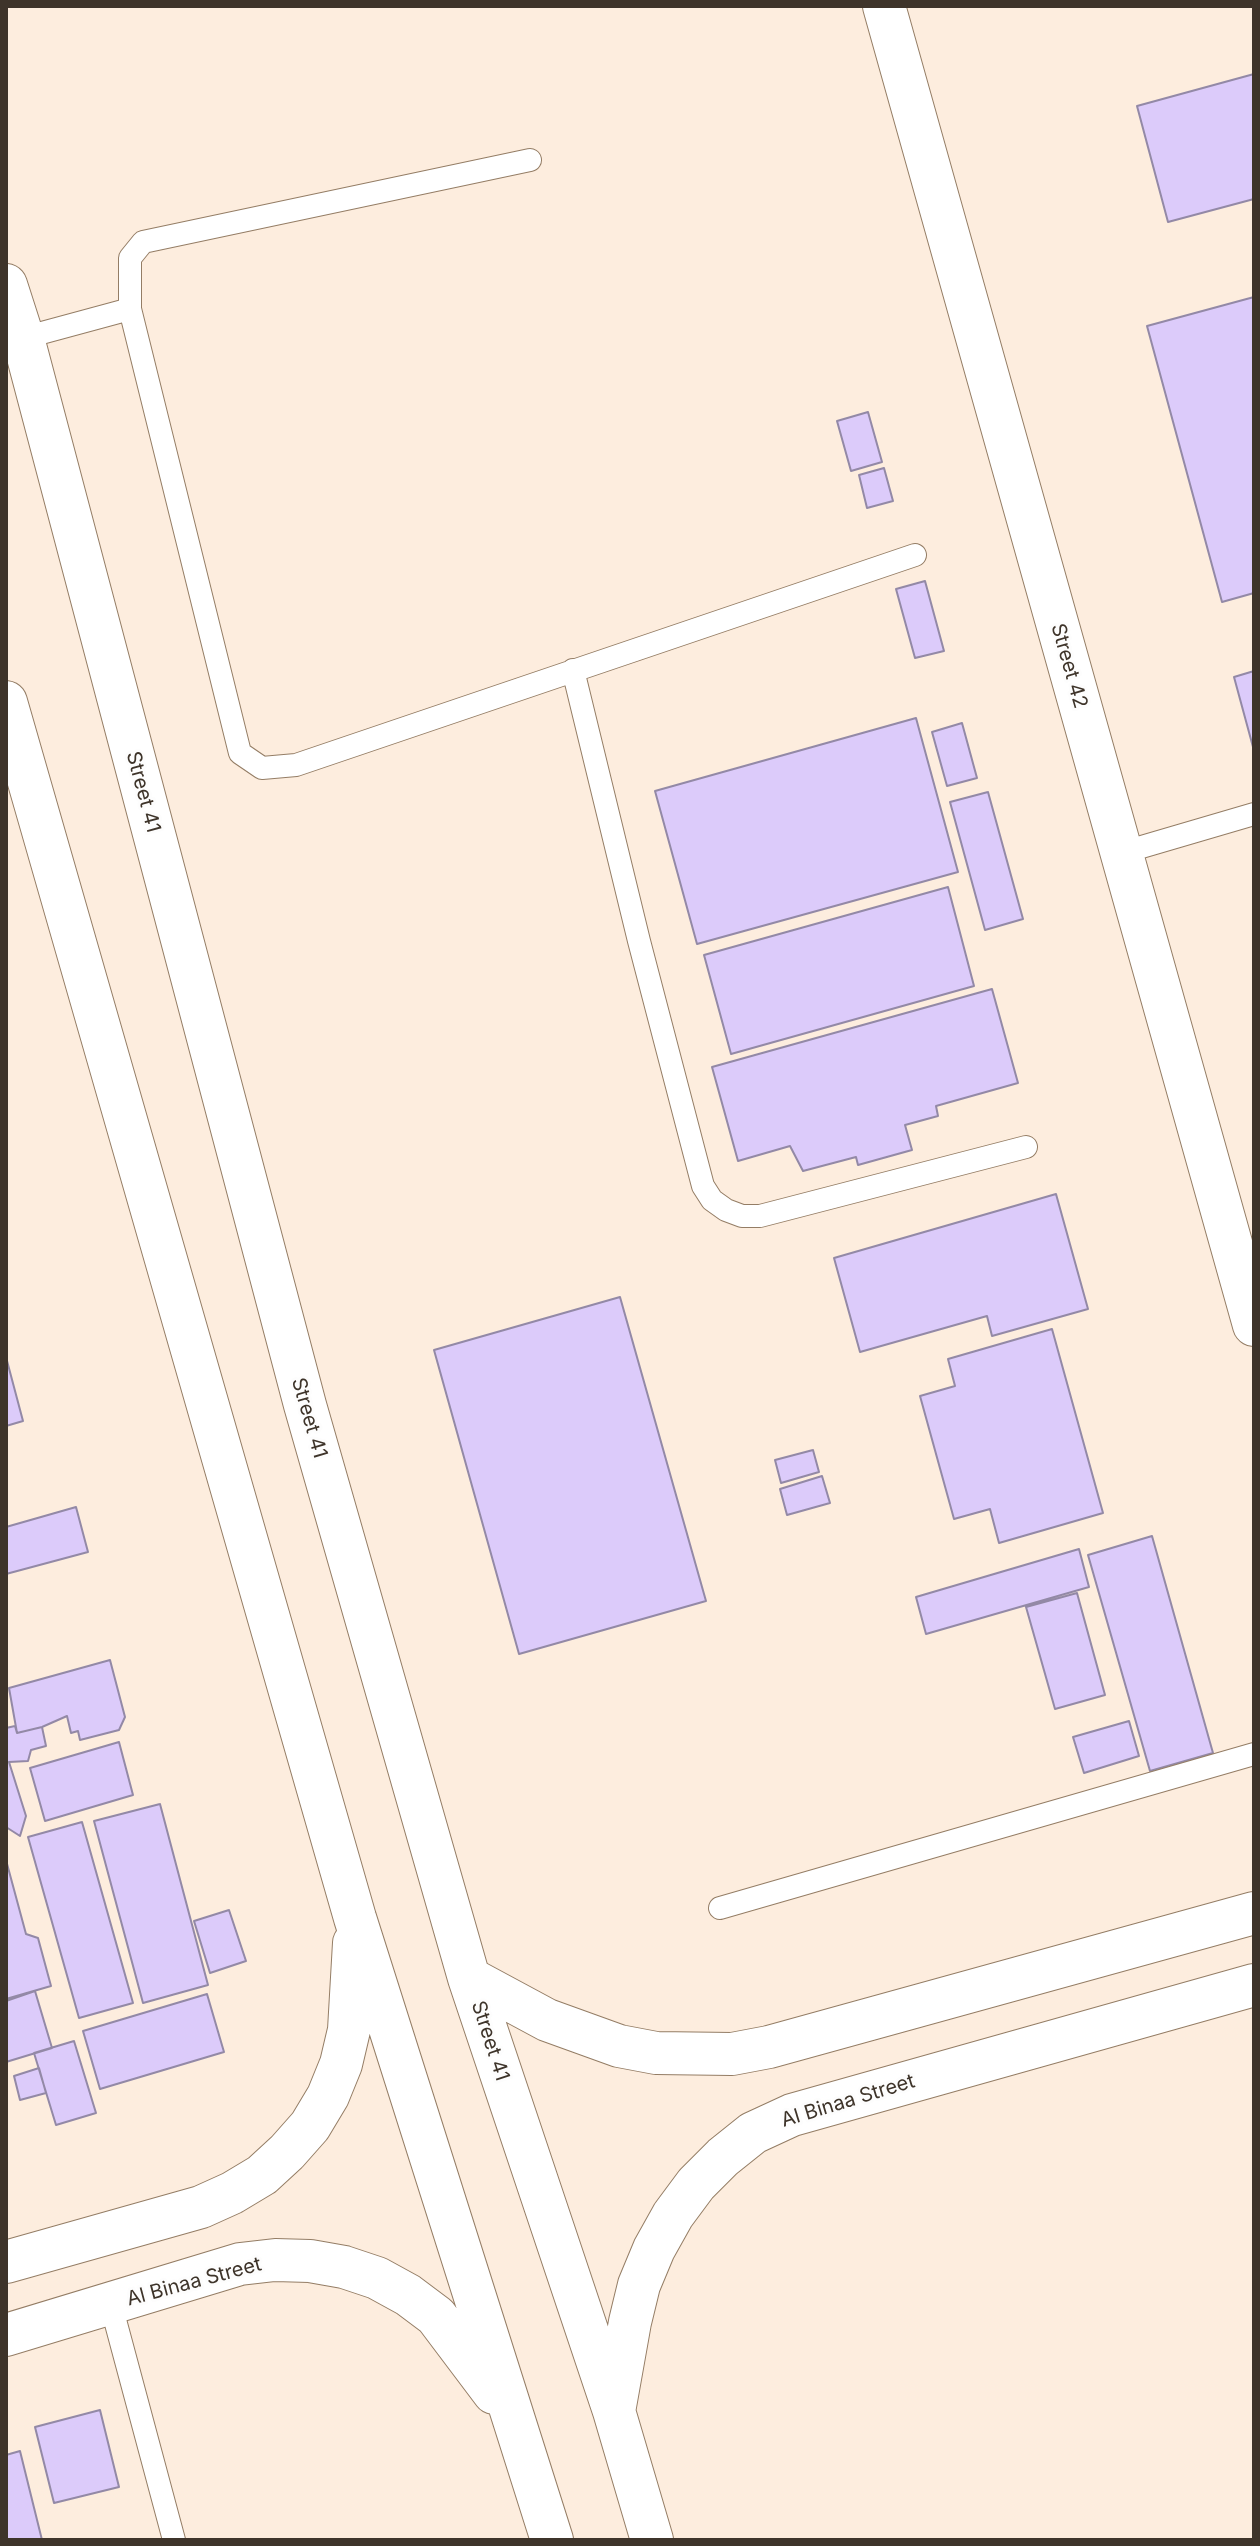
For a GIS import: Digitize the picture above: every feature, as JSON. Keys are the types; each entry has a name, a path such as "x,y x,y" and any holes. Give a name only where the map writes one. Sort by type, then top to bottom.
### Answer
{"street":[{"name":"Street 42","path":"884,6 1254,1325"},
{"name":"Street 41","path":"6,285 23,338 301,1390 469,1978 614,2411 652,2540"},
{"path":"6,702 355,1918 552,2540"},
{"path":"469,1978 547,2020 619,2046 656,2053 732,2054 784,2043 1254,1913"},
{"path":"6,2262 201,2207 262,2175 287,2152 310,2126 328,2096 341,2064 349,2030 355,1918"},
{"name":"Al Binaa Street","path":"614,2411 639,2285 654,2249 673,2215 696,2184 753,2133 792,2115 1254,1985"},
{"name":"Al Binaa Street","path":"6,2335 240,2264 275,2260 310,2261 344,2267 387,2283 436,2316 514,2420"}],"lane":[{"path":"530,160 143,242 130,258 130,309 240,753 262,768 296,765 915,555"},
{"path":"23,338 130,309"},
{"path":"573,670 699,1171 703,1186 712,1200 742,1216 760,1216 1026,1147"},
{"path":"1121,853 1254,814"},
{"path":"720,1908 1254,1754"},
{"path":"111,2305 174,2540"}],"building":[{"path":"1254,74 1254,199 1168,222 1137,106"},
{"path":"1254,297 1254,593 1222,602 1147,326"},
{"path":"868,412 882,462 851,471 837,421"},
{"path":"884,468 893,501 867,508 859,475"},
{"path":"925,581 944,651 915,658 896,589"},
{"path":"1254,671 1254,747 1253,747 1234,677"},
{"path":"916,718 958,872 697,944 655,791"},
{"path":"962,723 977,778 947,786 932,732"},
{"path":"988,792 1023,919 985,930 950,802"},
{"path":"948,887 974,986 731,1054 704,955"},
{"path":"992,989 1018,1083 936,1106 938,1116 905,1125 912,1150 858,1165 856,1157 803,1171 790,1146 738,1161 712,1067"},
{"path":"1056,1194 1088,1309 992,1336 987,1316 860,1352 834,1258"},
{"path":"620,1297 706,1601 519,1654 434,1350"},
{"path":"1052,1329 1103,1513 999,1543 990,1509 954,1519 920,1396 955,1386 948,1359"},
{"path":"6,1357 23,1421 6,1426"},
{"path":"813,1450 819,1472 781,1483 775,1460"},
{"path":"822,1476 830,1503 787,1515 780,1489"},
{"path":"76,1507 88,1552 6,1574 6,1527"},
{"path":"1152,1536 1213,1753 1150,1771 1088,1555"},
{"path":"1079,1549 1089,1587 926,1634 916,1597"},
{"path":"1077,1593 1105,1695 1055,1709 1026,1607"},
{"path":"110,1660 125,1717 119,1730 80,1740 78,1731 71,1733 67,1716 17,1733 9,1688"},
{"path":"1129,1721 1139,1756 1084,1773 1073,1737"},
{"path":"15,1726 17,1733 42,1727 46,1746 31,1750 28,1761 9,1762 26,1816 20,1836 6,1827 6,1728"},
{"path":"119,1742 133,1795 45,1821 30,1768"},
{"path":"160,1804 208,1985 143,2003 94,1821"},
{"path":"82,1822 133,2003 79,2018 28,1837"},
{"path":"6,1860 26,1934 38,1938 51,1986 6,1999"},
{"path":"229,1910 246,1961 210,1973 194,1921"},
{"path":"35,1991 52,2048 6,2062 6,2001"},
{"path":"207,1994 224,2052 100,2089 83,2031"},
{"path":"74,2041 96,2113 56,2125 34,2053"},
{"path":"39,2068 46,2093 20,2100 14,2076"},
{"path":"100,2410 119,2487 54,2503 35,2427"},
{"path":"20,2451 42,2540 6,2540 6,2455"}]}
